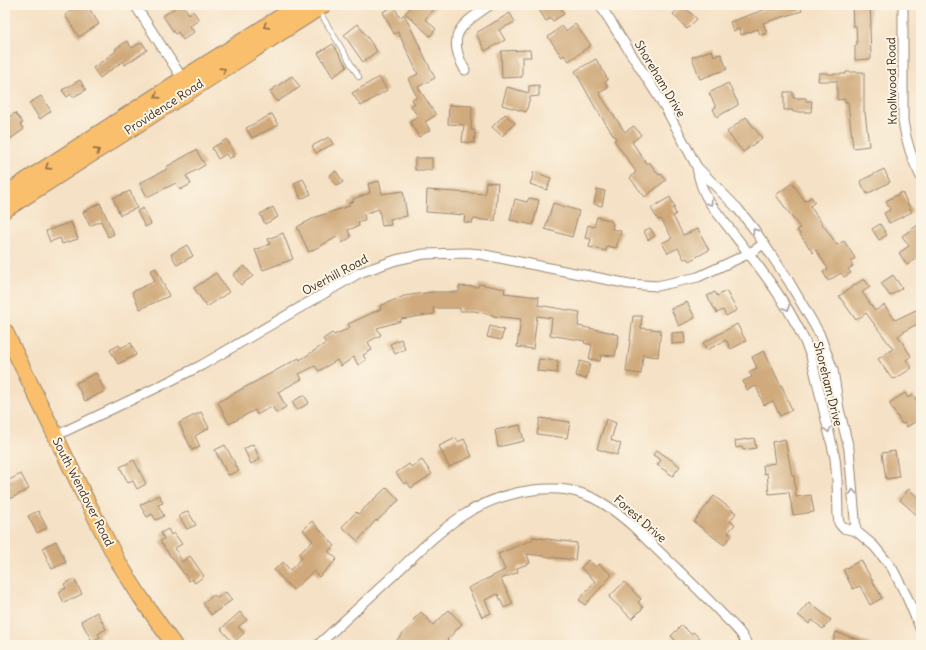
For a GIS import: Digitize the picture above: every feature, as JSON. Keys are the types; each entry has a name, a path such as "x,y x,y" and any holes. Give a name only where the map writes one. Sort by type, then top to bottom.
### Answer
{"main road":[{"name":"Providence Road","path":"5,210 299,5"},
{"name":"Providence Road","path":"5,194 186,85 321,7"},
{"name":"South Wendover Road","path":"5,331 55,436 118,560 141,598 174,645"}],"street":[{"path":"135,5 186,85"},
{"path":"465,70 458,54 457,36 464,24 490,5"},
{"name":"Shoreham Drive","path":"600,5 665,108 697,167 738,209 754,229 819,333 831,364 848,449 858,532 843,528 838,516 835,458 812,356 781,299 710,203 698,179 697,167"},
{"name":"Knollwood Road","path":"903,5 903,121 906,135 917,156 921,177"},
{"name":"Overhill Road","path":"55,436 154,390 202,365 359,273 396,260 424,254 480,254 629,284 652,286 698,277 748,254 764,244"},
{"name":"Forest Drive","path":"318,645 427,543 458,518 482,504 509,494 541,489 568,490 585,494 601,502 620,515 716,607 735,627 746,641 747,645"},
{"path":"858,532 874,546 892,568 907,597 921,630"}],"lane":[{"path":"321,7 359,77"}],"building":[{"path":"79,5 87,5 99,24 79,37 65,15"},
{"path":"179,5 183,5 189,14 193,11 199,20 190,26 194,32 183,40 178,32 175,34 163,16"},
{"path":"413,5 438,5 425,19 436,29 430,36 405,13"},
{"path":"536,5 559,5 564,14 553,21 551,18 546,21"},
{"path":"683,5 697,19 687,29 673,14"},
{"path":"768,5 800,5 802,11 763,23 767,33 760,35 758,29 741,35 739,29 733,31 730,22 769,8"},
{"path":"852,5 870,5 871,59 855,60 855,46 857,45 856,26 853,26"},
{"path":"394,6 400,18 404,14 435,78 418,87 436,115 425,122 430,130 419,137 410,122 418,117 411,106 415,103 412,100 417,97 408,79 418,74 398,32 394,34 383,12"},
{"path":"510,13 515,22 499,30 505,40 485,51 476,33"},
{"path":"358,24 377,51 363,62 344,35"},
{"path":"575,24 591,45 569,61 564,55 562,57 548,37 562,26 566,31"},
{"path":"127,41 132,48 142,42 147,50 125,65 123,61 100,78 93,68"},
{"path":"333,44 347,67 333,77 318,53"},
{"path":"530,50 531,57 522,57 522,77 502,78 501,51"},
{"path":"712,50 714,56 721,54 727,69 700,79 692,57"},
{"path":"596,59 608,80 605,82 608,88 599,93 625,132 634,126 641,135 632,142 647,164 649,162 659,175 661,174 666,180 645,197 630,178 636,172 614,140 616,139 595,107 575,71"},
{"path":"846,72 864,72 864,112 869,146 853,148 848,102 845,102 845,99 837,100 837,81 818,81 819,73 846,74"},
{"path":"292,76 300,87 277,102 270,91"},
{"path":"379,77 387,90 361,106 352,93"},
{"path":"80,80 86,90 73,97 71,94 67,97 62,90"},
{"path":"728,83 738,105 717,117 713,109 716,107 709,93"},
{"path":"539,85 539,96 530,97 526,112 502,105 507,87 529,93 529,86"},
{"path":"784,92 793,92 793,98 806,98 806,101 812,101 811,112 793,112 793,110 784,110"},
{"path":"41,96 51,111 40,119 29,103"},
{"path":"449,105 472,106 471,130 475,130 474,143 462,142 464,125 448,124"},
{"path":"15,113 23,123 20,124 24,129 5,143 5,120"},
{"path":"272,114 278,125 252,138 246,128"},
{"path":"505,114 515,123 502,136 492,127"},
{"path":"746,117 762,138 743,152 727,132"},
{"path":"329,137 333,144 316,153 312,146"},
{"path":"227,139 235,155 229,159 226,154 218,159 212,148"},
{"path":"196,150 205,165 186,176 191,184 180,190 176,183 147,197 140,183 167,169 166,167"},
{"path":"415,158 432,158 432,170 415,170"},
{"path":"884,169 890,182 867,194 860,181"},
{"path":"336,171 343,182 337,186 329,176"},
{"path":"534,172 551,178 547,190 530,184"},
{"path":"303,179 311,194 301,199 294,183"},
{"path":"379,181 382,194 403,191 407,216 390,219 391,225 382,226 379,209 364,214 365,220 358,222 359,226 348,230 351,237 342,243 339,236 309,252 297,227 316,217 349,206 349,203 354,201 353,199 370,193 368,184"},
{"path":"486,182 498,183 495,221 473,219 472,223 464,222 465,215 426,212 427,190 485,194"},
{"path":"792,183 805,201 811,197 815,202 810,206 837,245 844,241 855,258 850,262 853,266 848,269 851,273 844,277 841,273 828,281 823,272 828,269 816,250 813,253 797,230 800,228 776,195"},
{"path":"597,189 605,191 602,206 594,204"},
{"path":"130,191 137,208 120,215 113,198"},
{"path":"902,192 912,212 889,223 884,213 890,210 886,201"},
{"path":"670,197 676,214 673,216 683,235 698,229 709,250 689,261 687,258 684,259 678,248 668,253 662,243 672,238 661,219 658,220 651,208"},
{"path":"529,198 539,200 533,225 510,220 515,199 527,202"},
{"path":"100,203 114,234 108,237 101,221 90,226 83,212"},
{"path":"553,203 579,211 572,237 545,229"},
{"path":"273,207 278,217 265,224 260,214"},
{"path":"143,208 151,224 145,227 137,211"},
{"path":"597,217 610,220 613,224 612,229 621,231 616,248 607,246 606,251 589,247 591,239 585,238 588,225 594,227"},
{"path":"71,222 78,239 62,244 60,238 50,242 46,231"},
{"path":"921,223 921,255 907,265 899,253 909,246 902,236"},
{"path":"880,224 887,235 879,240 872,229"},
{"path":"650,228 655,236 648,240 644,231"},
{"path":"283,233 293,259 263,270 255,250 270,244 268,239"},
{"path":"187,245 193,256 177,265 171,254"},
{"path":"244,266 253,276 241,285 233,275"},
{"path":"156,268 169,296 140,309 132,292 155,281 150,271"},
{"path":"216,273 229,292 207,307 194,288"},
{"path":"893,275 902,288 890,296 881,283"},
{"path":"862,280 865,280 870,287 862,292 875,311 884,305 895,320 916,310 921,320 921,322 898,336 911,356 906,360 912,368 895,379 892,379 878,359 893,349 866,313 856,320 839,296"},
{"path":"479,284 505,289 504,293 539,297 538,305 580,312 578,326 619,335 615,356 601,355 600,361 589,359 592,345 584,343 585,341 550,335 552,318 537,316 533,349 517,347 521,319 493,316 474,311 460,311 460,308 433,308 434,314 401,319 401,321 377,328 381,335 368,342 372,350 363,355 366,360 358,365 354,357 341,366 337,360 319,371 315,366 299,374 302,379 278,392 286,407 276,413 272,406 257,415 255,410 229,424 218,402 299,358 300,360 326,343 323,339 332,333 334,335 350,328 348,324 381,309 380,306 404,296 432,292 459,292 459,286 478,287"},
{"path":"726,291 737,310 726,316 723,310 717,313 707,296 715,292 717,296"},
{"path":"687,302 695,318 679,326 671,309"},
{"path":"633,316 642,316 641,328 661,330 658,357 643,355 641,374 626,372"},
{"path":"737,324 746,341 731,349 726,340 707,350 703,343"},
{"path":"490,326 504,330 501,340 487,337"},
{"path":"684,332 685,343 672,344 672,333"},
{"path":"401,339 405,349 395,354 390,344"},
{"path":"131,343 136,355 118,364 110,350 119,345 120,348"},
{"path":"764,351 782,386 792,410 780,416 773,401 764,405 756,386 747,390 743,381 752,377 749,372 757,368 752,357"},
{"path":"539,359 558,361 557,373 537,371"},
{"path":"580,361 590,364 586,379 576,376"},
{"path":"96,373 105,391 85,401 76,383"},
{"path":"905,393 908,398 913,395 921,407 921,418 907,427 904,423 902,424 889,403"},
{"path":"304,395 309,403 297,410 292,402"},
{"path":"201,412 209,428 195,436 200,447 192,450 179,423"},
{"path":"540,418 570,422 567,438 537,434"},
{"path":"606,419 616,423 611,440 621,444 617,455 597,449"},
{"path":"520,425 524,441 498,447 495,430"},
{"path":"456,438 458,442 464,439 472,456 449,467 439,446"},
{"path":"754,438 756,448 743,450 742,447 736,448 735,441"},
{"path":"785,439 792,475 794,475 796,497 811,495 814,512 793,515 789,492 769,494 767,473 764,474 763,465 775,463 772,442"},
{"path":"253,444 260,459 251,464 244,449"},
{"path":"225,445 239,471 228,475 215,450"},
{"path":"657,450 680,466 673,476 657,465 661,460 653,455"},
{"path":"895,451 899,477 886,479 882,453"},
{"path":"134,460 146,484 137,489 133,481 128,483 120,467"},
{"path":"422,460 432,474 411,488 407,482 404,484 396,473 409,464 411,467"},
{"path":"21,474 29,489 8,500 5,494 5,489 10,486 7,481"},
{"path":"387,487 399,500 377,521 376,520 358,541 342,527 356,512 358,514"},
{"path":"909,489 921,500 921,513 918,516 900,500"},
{"path":"159,495 163,503 158,505 164,516 156,520 152,514 147,517 140,505"},
{"path":"714,496 736,513 730,521 735,524 728,533 732,535 724,545 694,522"},
{"path":"38,511 47,528 37,533 28,516"},
{"path":"188,511 196,525 187,529 179,516"},
{"path":"312,521 335,546 328,551 337,559 319,577 314,571 293,590 274,570 283,562 290,570 302,558 299,554 313,541 303,530"},
{"path":"168,529 171,535 174,533 182,544 175,548 182,562 190,556 204,576 195,583 192,579 189,581 160,541 164,539 161,533"},
{"path":"533,537 577,543 575,560 527,554 530,563 517,568 518,572 501,579 513,604 504,608 498,594 485,600 491,613 482,617 468,588 505,570 498,554 532,540"},
{"path":"56,541 66,562 52,569 42,548"},
{"path":"588,560 596,567 599,564 612,575 585,605 579,600 595,581 581,568"},
{"path":"861,560 882,598 870,605 860,586 853,589 843,570"},
{"path":"74,579 82,594 64,603 59,592 66,588 64,584"},
{"path":"624,582 641,599 638,602 643,608 632,619 609,597"},
{"path":"226,592 232,600 211,615 203,603 214,595 217,598"},
{"path":"809,602 831,620 823,629 812,620 809,624 798,615"},
{"path":"449,610 462,624 447,640 452,645 400,645 396,641 414,622 413,620 421,612 433,625"},
{"path":"97,612 106,629 98,634 100,637 92,641 81,621"},
{"path":"240,612 247,620 238,627 244,633 233,643 221,629"},
{"path":"682,625 691,634 693,632 702,640 696,645 680,645 671,636"},
{"path":"836,632 870,644 870,645 832,645"}]}
